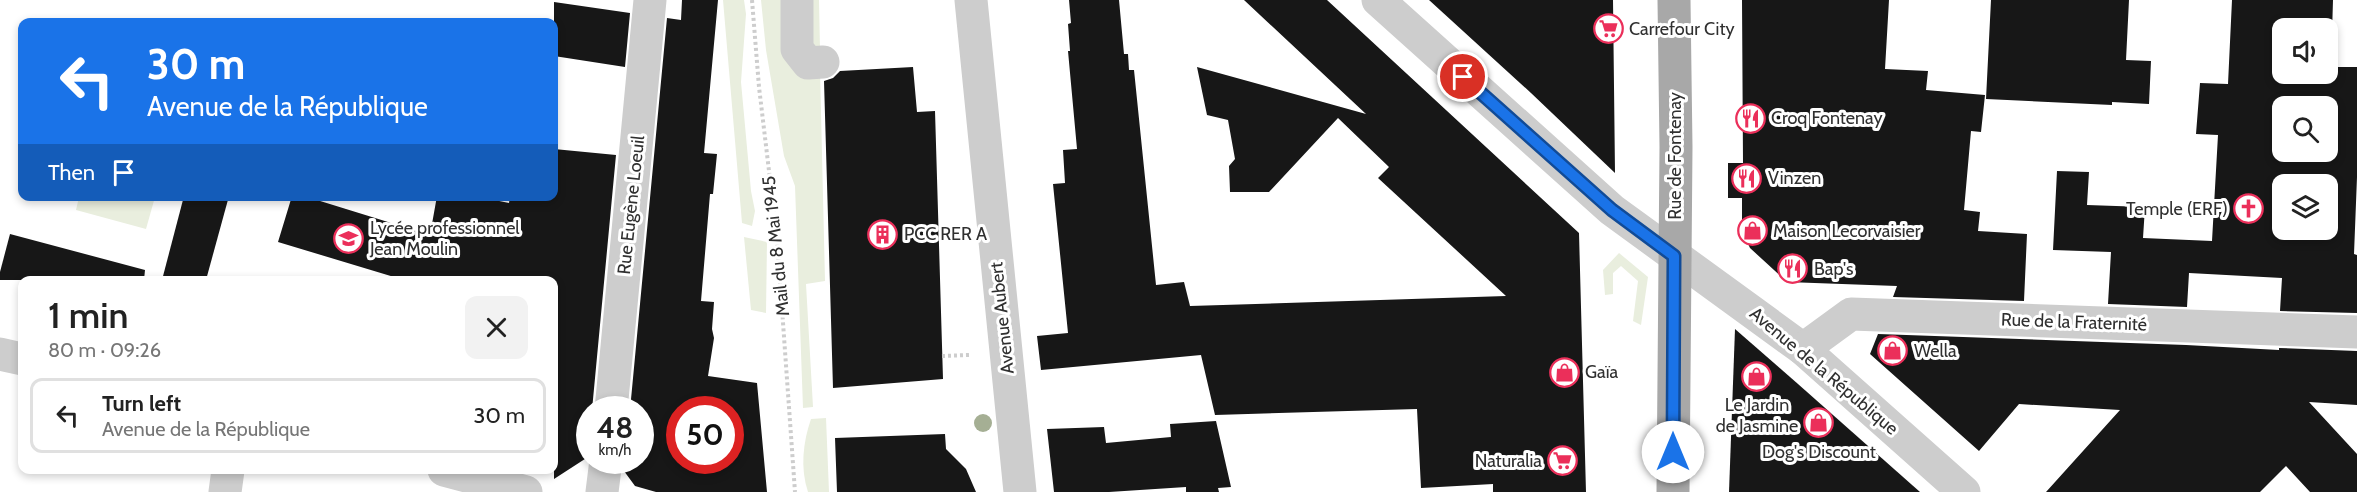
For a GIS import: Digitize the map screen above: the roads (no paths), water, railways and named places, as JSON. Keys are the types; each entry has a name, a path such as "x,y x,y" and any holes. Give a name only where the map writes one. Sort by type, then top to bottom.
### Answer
{"main road":[{"name":"Rue de Fontenay","path":"1673,492 1676,147 1674,0"}],"street":[{"name":"Rue Eugène Loeuil","path":"612,396 650,0"},
{"path":"797,0 797,49 808,63 823,62"},
{"name":"Avenue Aubert","path":"971,0 1020,492"},
{"name":"Avenue de la République","path":"1378,0 1612,210 1803,349 1964,492"},
{"name":"Rue de la Fraternité","path":"1803,349 1851,314 2357,332"},
{"path":"0,354 18,358"},
{"path":"225,492 227,474"},
{"path":"431,492 433,474"},
{"path":"459,474 526,492"},
{"path":"602,492 604,474"}],"place":[{"name":"Carrefour City","path":"1608,29"},
{"name":"Croq Fontenay","path":"1750,118"},
{"name":"Vinzen","path":"1747,178"},
{"name":"Temple (ERF)","path":"2249,209"},
{"name":"Maison Lecorvaisier","path":"1752,231"},
{"name":"PCC RER A","path":"883,234"},
{"name":"Lycée professionnel Jean Moulin","path":"349,238"},
{"name":"Bap's","path":"1793,269"},
{"name":"Wella","path":"1893,351"},
{"name":"Gaïa","path":"1564,372"},
{"name":"Le Jardin de Jasmine","path":"1757,376"},
{"name":"Dog's Discount","path":"1819,423"},
{"name":"Naturalia","path":"1563,461"}]}
